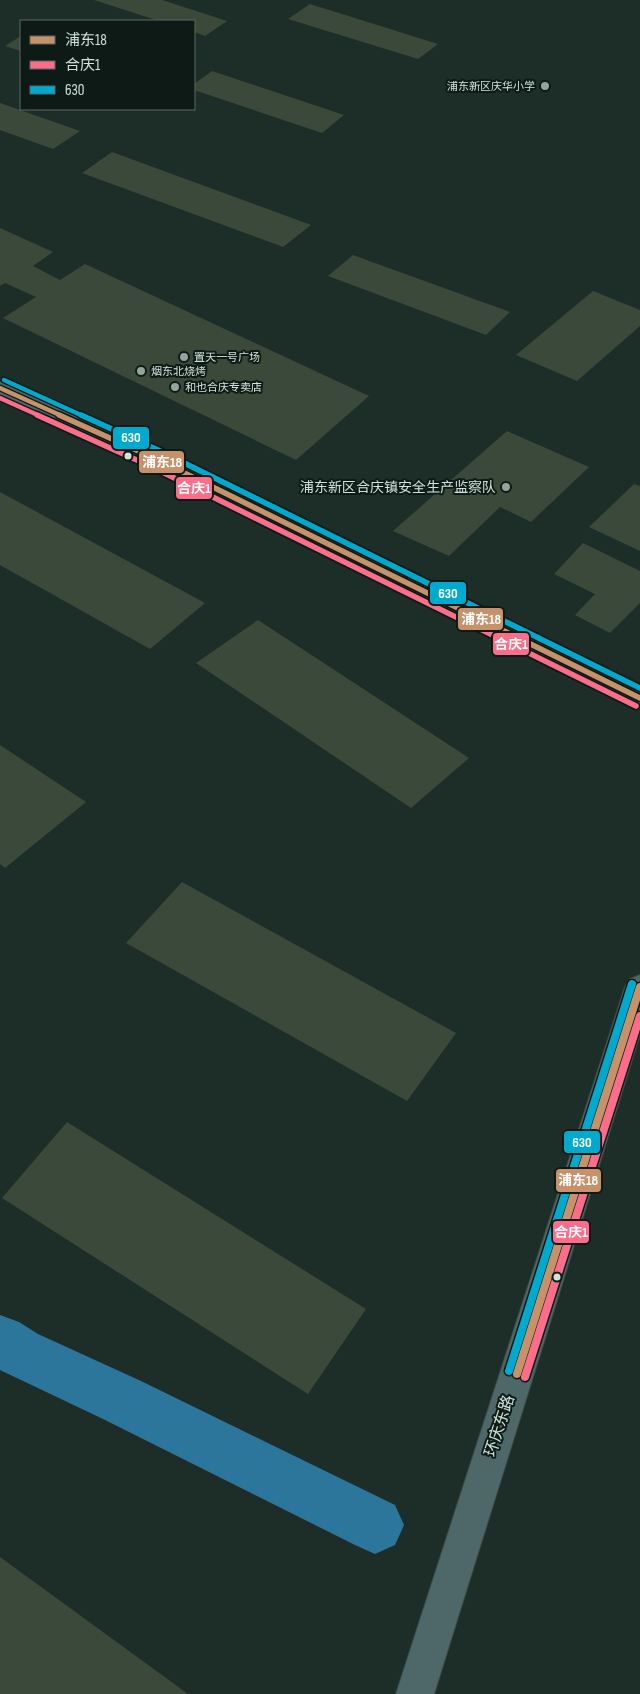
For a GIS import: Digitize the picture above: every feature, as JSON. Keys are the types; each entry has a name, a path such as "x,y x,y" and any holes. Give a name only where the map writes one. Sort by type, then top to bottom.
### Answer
{"street":[{"path":"0,388 163,462 640,698"},
{"name":"环庆东路","path":"416,1694 640,987"}],"building":[{"path":"94,0 162,0 227,21 205,36 195,32 195,20 156,20"},
{"path":"310,4 438,44 418,59 288,19"},
{"path":"20,37 20,51 5,46"},
{"path":"212,71 344,115 322,133 195,90 195,83"},
{"path":"0,103 80,131 53,149 0,130"},
{"path":"112,152 311,225 283,247 82,173"},
{"name":"置天一号广场","path":"0,228 53,252 33,266 60,280 85,264 369,396 296,460 3,318 36,297 5,283 0,286"},
{"path":"353,255 510,312 486,335 328,276"},
{"path":"593,291 640,310 640,326 577,381 516,355"},
{"name":"浦东新区合庆镇安全生产监察队","path":"507,431 589,467 531,522 500,507 449,556 393,531"},
{"path":"634,484 640,486 640,551 589,527"},
{"path":"0,492 205,603 150,649 0,565"},
{"path":"583,543 640,571 640,603 610,633 575,615 595,594 554,574"},
{"path":"258,620 469,758 411,808 196,663"},
{"path":"0,745 86,802 5,868 0,864"},
{"path":"182,882 456,1033 407,1101 126,943"},
{"path":"67,1122 366,1309 308,1394 2,1198"},
{"path":"0,1557 188,1694 0,1694"}],"waterway":[{"path":"0,1340 19,1352 122,1400 375,1525"}],"transit line":[{"name":"630","path":"4,380 158,450 640,688"},
{"name":"浦东18","path":"0,388 154,458 640,698"},
{"name":"合庆1","path":"0,398 150,466 636,706"},
{"name":"630","path":"509,1371 632,984"},
{"name":"浦东18","path":"517,1374 640,987"},
{"name":"合庆1","path":"525,1377 640,1016"}],"place":[{"name":"浦东新区庆华小学","path":"545,86"},
{"name":"置天一号广场","path":"184,357"},
{"name":"烟东北烧烤","path":"141,371"},
{"name":"和也合庆专卖店","path":"175,387"},
{"name":"浦东新区合庆镇安全生产监察队","path":"506,487"}]}
